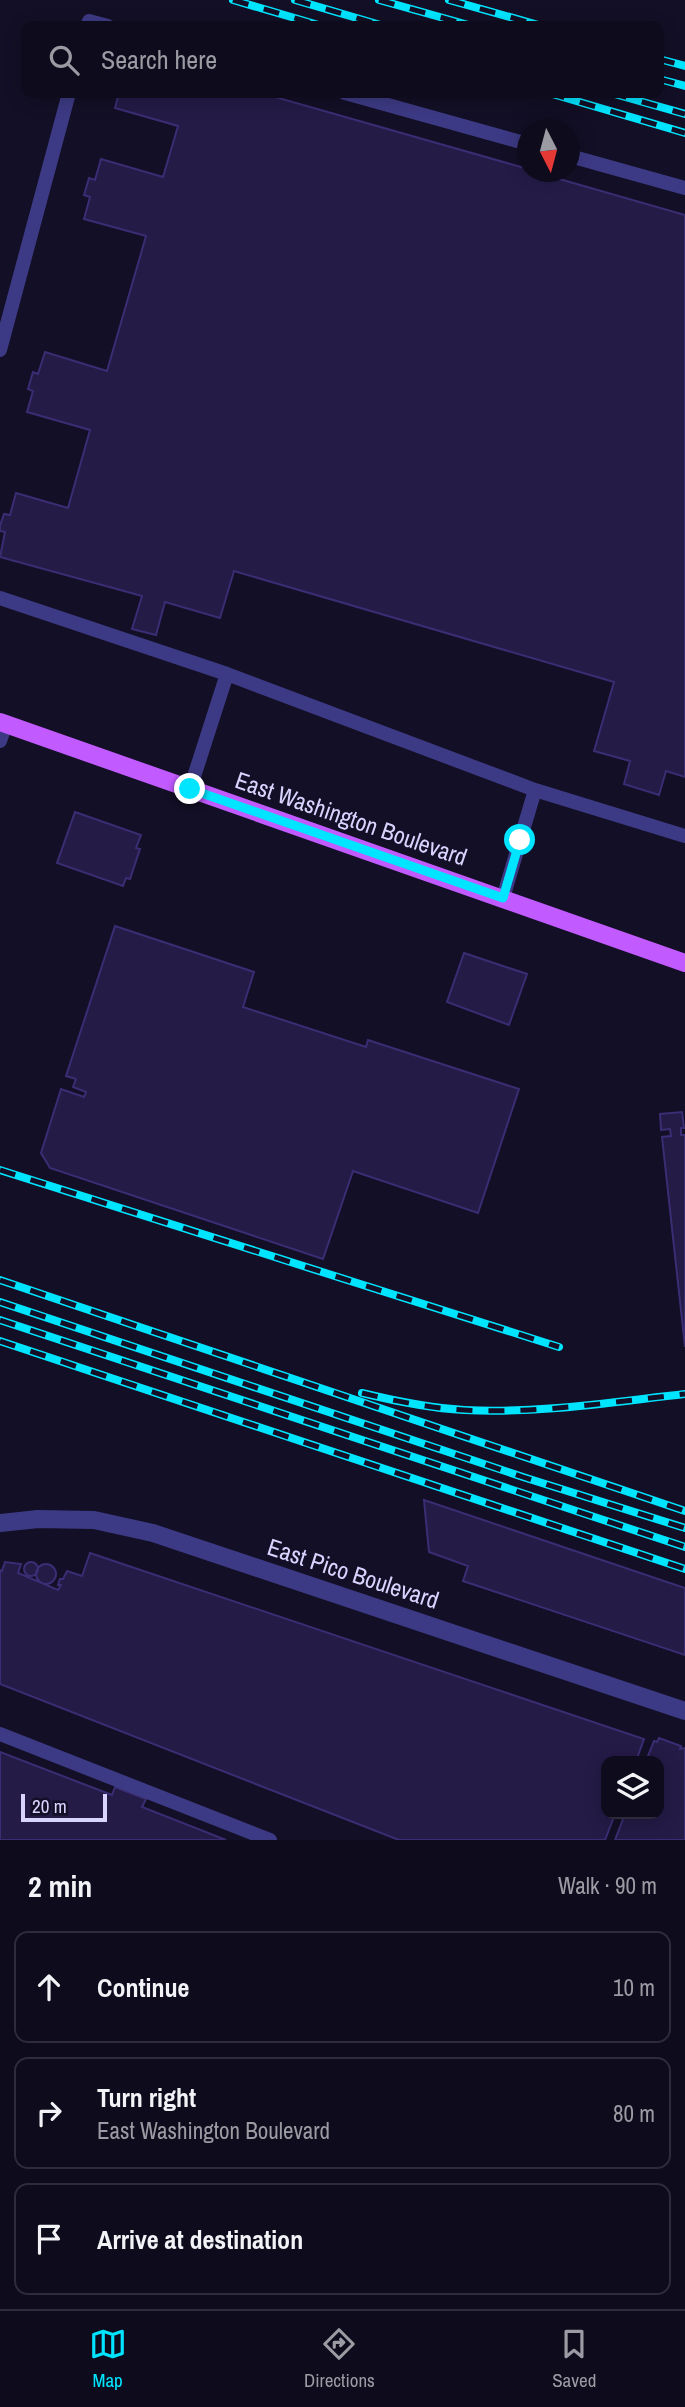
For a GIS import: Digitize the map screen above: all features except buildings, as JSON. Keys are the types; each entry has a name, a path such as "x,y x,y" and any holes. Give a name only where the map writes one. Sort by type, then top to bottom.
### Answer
{"main road":[{"name":"East Washington Boulevard","path":"3,723 685,963"}],"street":[{"name":"East Pico Boulevard","path":"0,1523 38,1519 94,1520 153,1533 685,1711"}],"lane":[{"path":"0,350 68,98"},
{"path":"363,98 517,141"},
{"path":"580,159 685,188"},
{"path":"0,598 227,674 535,790 685,836"},
{"path":"190,789 227,674"},
{"path":"0,741 3,723"},
{"path":"503,898 535,790"},
{"path":"0,1734 270,1840"}],"railway":[{"path":"233,0 305,21"},
{"path":"295,0 367,21"},
{"path":"379,0 454,21"},
{"path":"449,0 524,21"},
{"path":"664,60 685,66"},
{"path":"664,80 685,86"},
{"path":"566,98 685,133"},
{"path":"629,98 685,114"},
{"path":"0,1170 559,1347"},
{"path":"0,1280 685,1511"},
{"path":"0,1302 523,1477 685,1528"},
{"path":"0,1320 685,1547"},
{"path":"0,1341 685,1569"},
{"path":"362,1393 438,1408 491,1411 574,1406 685,1394"}],"route":[{"path":"190,789 503,898 520,840"}]}
